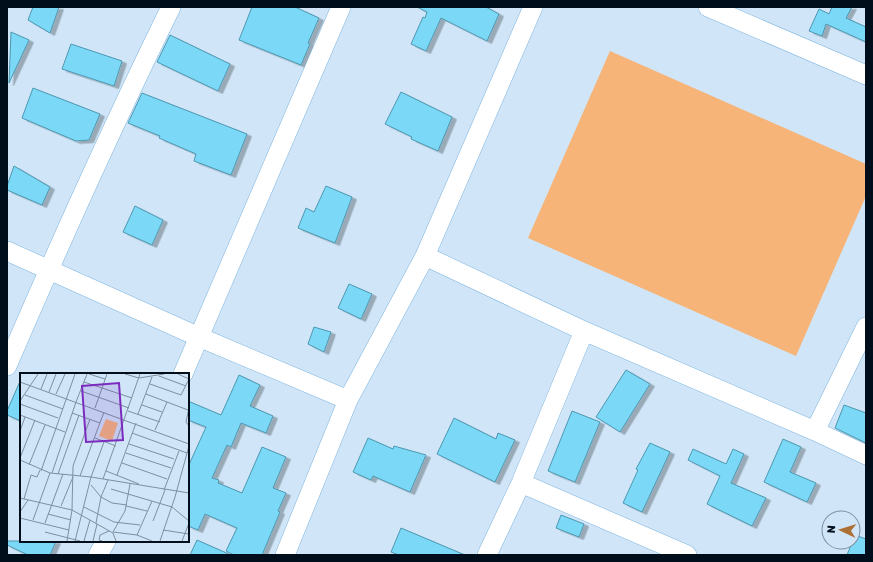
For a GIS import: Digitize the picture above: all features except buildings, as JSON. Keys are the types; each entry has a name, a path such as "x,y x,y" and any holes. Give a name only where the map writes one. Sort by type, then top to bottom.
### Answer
{"street":[{"path":"7,366 48,270 171,7"},
{"path":"183,373 341,7"},
{"path":"285,555 348,400 425,256 534,7"},
{"path":"708,7 866,74"},
{"path":"7,251 200,337 348,400"},
{"path":"425,256 584,331 815,431 866,455"},
{"path":"815,431 866,327"},
{"path":"487,555 521,483 584,331"},
{"path":"521,483 687,555"},
{"path":"98,555 105,542"}],"shaded area":[{"path":"610,51 866,164 866,196 796,356 528,238"}]}
